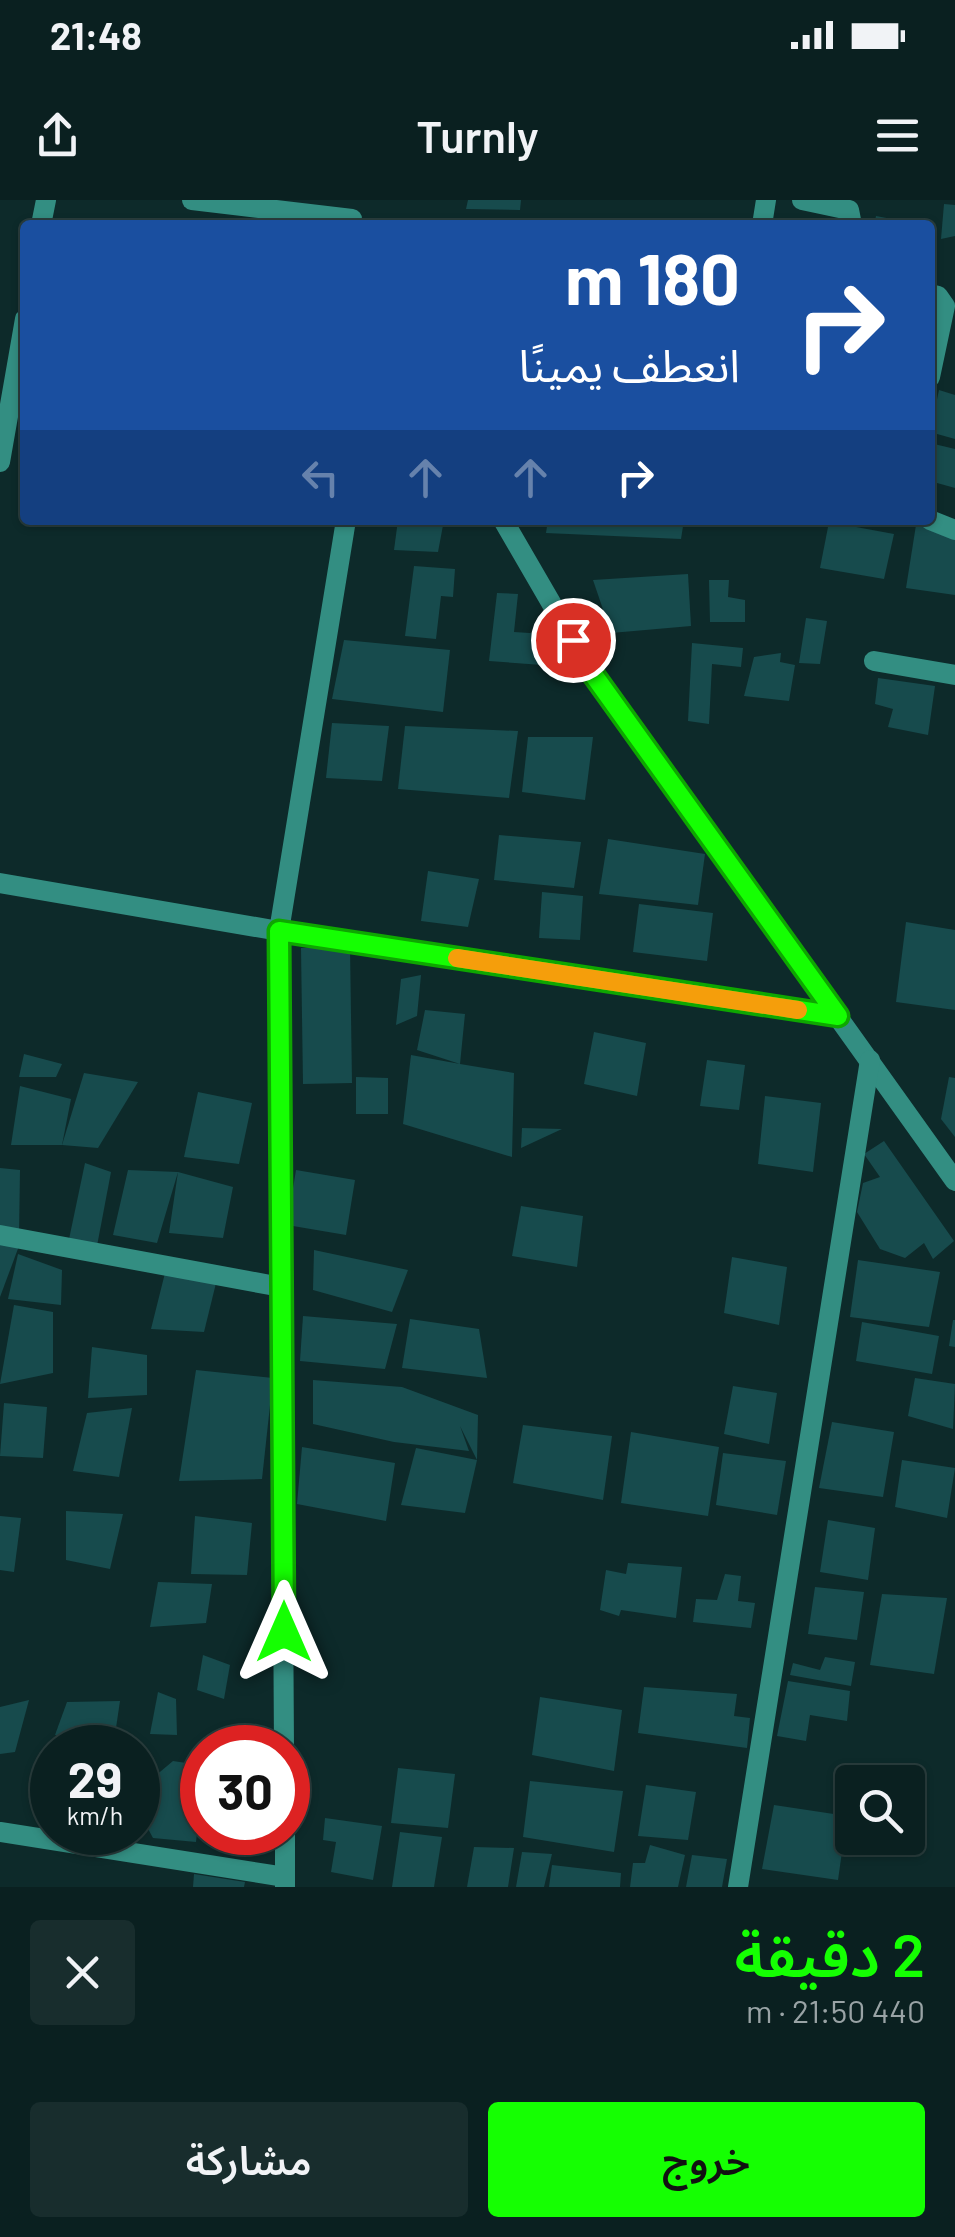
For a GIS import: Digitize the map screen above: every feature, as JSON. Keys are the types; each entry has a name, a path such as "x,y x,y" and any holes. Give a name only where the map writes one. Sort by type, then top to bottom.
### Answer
{"street":[{"path":"192,200 350,215"},
{"path":"802,200 849,210 851,220"},
{"path":"935,295 945,306 935,353"},
{"path":"0,462 20,348"},
{"path":"284,1725 279,931 345,525"},
{"path":"506,525 590,670 955,1180"},
{"path":"874,661 955,675"},
{"path":"0,883 279,931 838,1016"},
{"path":"738,1887 870,1060"},
{"path":"0,1235 281,1287"},
{"path":"0,1832 285,1882 285,1855"}],"building":[{"path":"468,200 521,200 520,210 466,209"},
{"path":"944,204 955,205 955,236 941,239"},
{"path":"939,390 955,395 955,439 935,433"},
{"path":"935,444 955,449 955,488 935,482"},
{"path":"397,525 443,525 438,552 394,550"},
{"path":"547,525 683,525 681,539 546,533"},
{"path":"828,525 894,534 884,579 820,568"},
{"path":"916,525 955,537 955,595 906,588"},
{"path":"414,566 455,569 453,597 441,596 436,639 405,636"},
{"path":"688,574 691,626 611,633 593,580"},
{"path":"709,580 729,580 728,597 745,600 745,622 710,622"},
{"path":"497,593 518,594 514,632 545,634 542,665 489,661"},
{"path":"806,618 827,621 820,664 799,663"},
{"path":"344,640 450,650 443,712 332,699"},
{"path":"692,643 743,648 741,667 712,664 709,724 688,721"},
{"path":"781,653 780,662 795,665 789,701 744,696 754,657"},
{"path":"878,678 935,686 928,735 888,727 893,709 875,704"},
{"path":"332,723 389,726 382,781 326,778"},
{"path":"405,726 518,731 509,798 398,789"},
{"path":"528,737 593,737 585,800 522,792"},
{"path":"499,835 581,842 574,888 494,880"},
{"path":"608,839 705,854 698,905 599,894"},
{"path":"428,871 479,879 468,927 421,921"},
{"path":"542,892 583,896 580,940 539,938"},
{"path":"639,904 713,913 707,961 633,952"},
{"path":"906,922 955,930 955,1010 896,1002"},
{"path":"350,947 352,1083 303,1084 301,948"},
{"path":"421,975 417,1016 396,1025 401,979"},
{"path":"425,1010 465,1014 460,1064 417,1050"},
{"path":"594,1032 646,1043 637,1096 584,1084"},
{"path":"24,1054 62,1064 56,1077 19,1077"},
{"path":"411,1055 514,1073 512,1157 403,1124"},
{"path":"707,1060 745,1065 739,1110 700,1106"},
{"path":"84,1073 138,1082 98,1148 62,1145"},
{"path":"356,1077 388,1078 388,1114 356,1114"},
{"path":"949,1077 955,1078 955,1137 941,1119"},
{"path":"20,1086 71,1099 62,1145 11,1145"},
{"path":"198,1092 252,1103 239,1164 184,1157"},
{"path":"765,1096 821,1103 813,1172 758,1164"},
{"path":"522,1128 562,1129 521,1148"},
{"path":"884,1141 954,1241 933,1259 924,1243 905,1258 880,1249 857,1212 863,1183 880,1177 864,1154"},
{"path":"85,1163 111,1172 97,1246 68,1244"},
{"path":"0,1168 20,1170 19,1237 0,1233"},
{"path":"128,1170 178,1172 157,1243 113,1235"},
{"path":"296,1170 355,1180 346,1235 287,1225"},
{"path":"178,1172 233,1187 223,1238 169,1233"},
{"path":"521,1206 583,1216 577,1267 512,1256"},
{"path":"0,1245 19,1246 0,1297"},
{"path":"314,1250 408,1270 392,1312 313,1290"},
{"path":"18,1254 62,1270 61,1305 8,1299"},
{"path":"732,1257 787,1267 779,1325 724,1313"},
{"path":"858,1260 940,1272 929,1327 850,1317"},
{"path":"165,1273 217,1279 204,1332 151,1329"},
{"path":"14,1305 53,1312 53,1373 0,1384"},
{"path":"303,1316 397,1324 385,1369 300,1361"},
{"path":"410,1319 479,1329 487,1378 402,1368"},
{"path":"955,1320 955,1347 949,1346"},
{"path":"862,1322 939,1336 932,1374 856,1361"},
{"path":"92,1347 147,1355 147,1395 88,1398"},
{"path":"196,1370 273,1378 262,1479 179,1481"},
{"path":"915,1378 955,1384 953,1429 908,1416"},
{"path":"313,1380 402,1387 478,1415 477,1460 460,1426 469,1451 394,1442 313,1424"},
{"path":"733,1386 777,1393 769,1444 724,1434"},
{"path":"4,1403 47,1407 43,1458 0,1456"},
{"path":"132,1408 119,1477 73,1471 87,1413"},
{"path":"832,1422 894,1432 883,1497 819,1488"},
{"path":"523,1425 612,1436 603,1500 513,1483"},
{"path":"631,1432 719,1447 708,1516 621,1503"},
{"path":"302,1447 395,1463 386,1521 297,1504"},
{"path":"416,1448 477,1460 465,1513 401,1505"},
{"path":"723,1453 786,1461 777,1515 716,1505"},
{"path":"902,1460 955,1468 947,1518 895,1507"},
{"path":"66,1511 123,1514 110,1569 66,1560"},
{"path":"0,1516 21,1518 14,1572 0,1570"},
{"path":"195,1516 252,1523 247,1575 191,1574"},
{"path":"828,1520 875,1528 868,1580 820,1572"},
{"path":"628,1563 682,1567 676,1618 621,1610 619,1616 600,1610 606,1570 626,1574"},
{"path":"725,1574 741,1576 738,1601 755,1603 751,1628 693,1622 696,1599 717,1600"},
{"path":"158,1582 212,1584 206,1623 150,1627"},
{"path":"815,1587 864,1592 857,1640 808,1634"},
{"path":"882,1594 947,1598 934,1674 870,1665"},
{"path":"203,1655 230,1665 224,1699 197,1690"},
{"path":"825,1657 855,1662 851,1686 790,1675 793,1663 820,1670"},
{"path":"788,1681 850,1691 847,1721 810,1715 806,1741 777,1736"},
{"path":"644,1687 737,1694 734,1716 750,1718 747,1748 638,1733"},
{"path":"158,1692 176,1699 177,1735 160,1734 160,1725 152,1725"},
{"path":"540,1697 622,1710 614,1771 532,1755"},
{"path":"29,1700 15,1752 0,1754 0,1707"},
{"path":"120,1701 116,1725 59,1725 67,1702"},
{"path":"173,1761 180,1762 180,1841 160,1839 160,1772"},
{"path":"398,1768 455,1774 448,1828 391,1823"},
{"path":"530,1781 623,1791 614,1852 523,1837"},
{"path":"646,1785 696,1792 688,1840 638,1836"},
{"path":"774,1805 835,1814 835,1855 842,1855 838,1880 762,1869"},
{"path":"325,1818 382,1826 373,1880 331,1872 336,1842 323,1840"},
{"path":"400,1832 442,1837 434,1887 392,1887"},
{"path":"650,1845 685,1855 678,1887 630,1887 633,1863 645,1863"},
{"path":"474,1847 514,1848 508,1887 467,1887"},
{"path":"522,1852 552,1854 544,1887 516,1887"},
{"path":"692,1855 727,1859 722,1887 686,1887"},
{"path":"552,1865 621,1873 620,1887 549,1887"},
{"path":"194,1874 245,1882 244,1887 193,1887"}],"slow traffic":[{"path":"457,958 798,1010"}],"route":[{"path":"284,1632 279,931 838,1016 590,670 573,640"}]}
